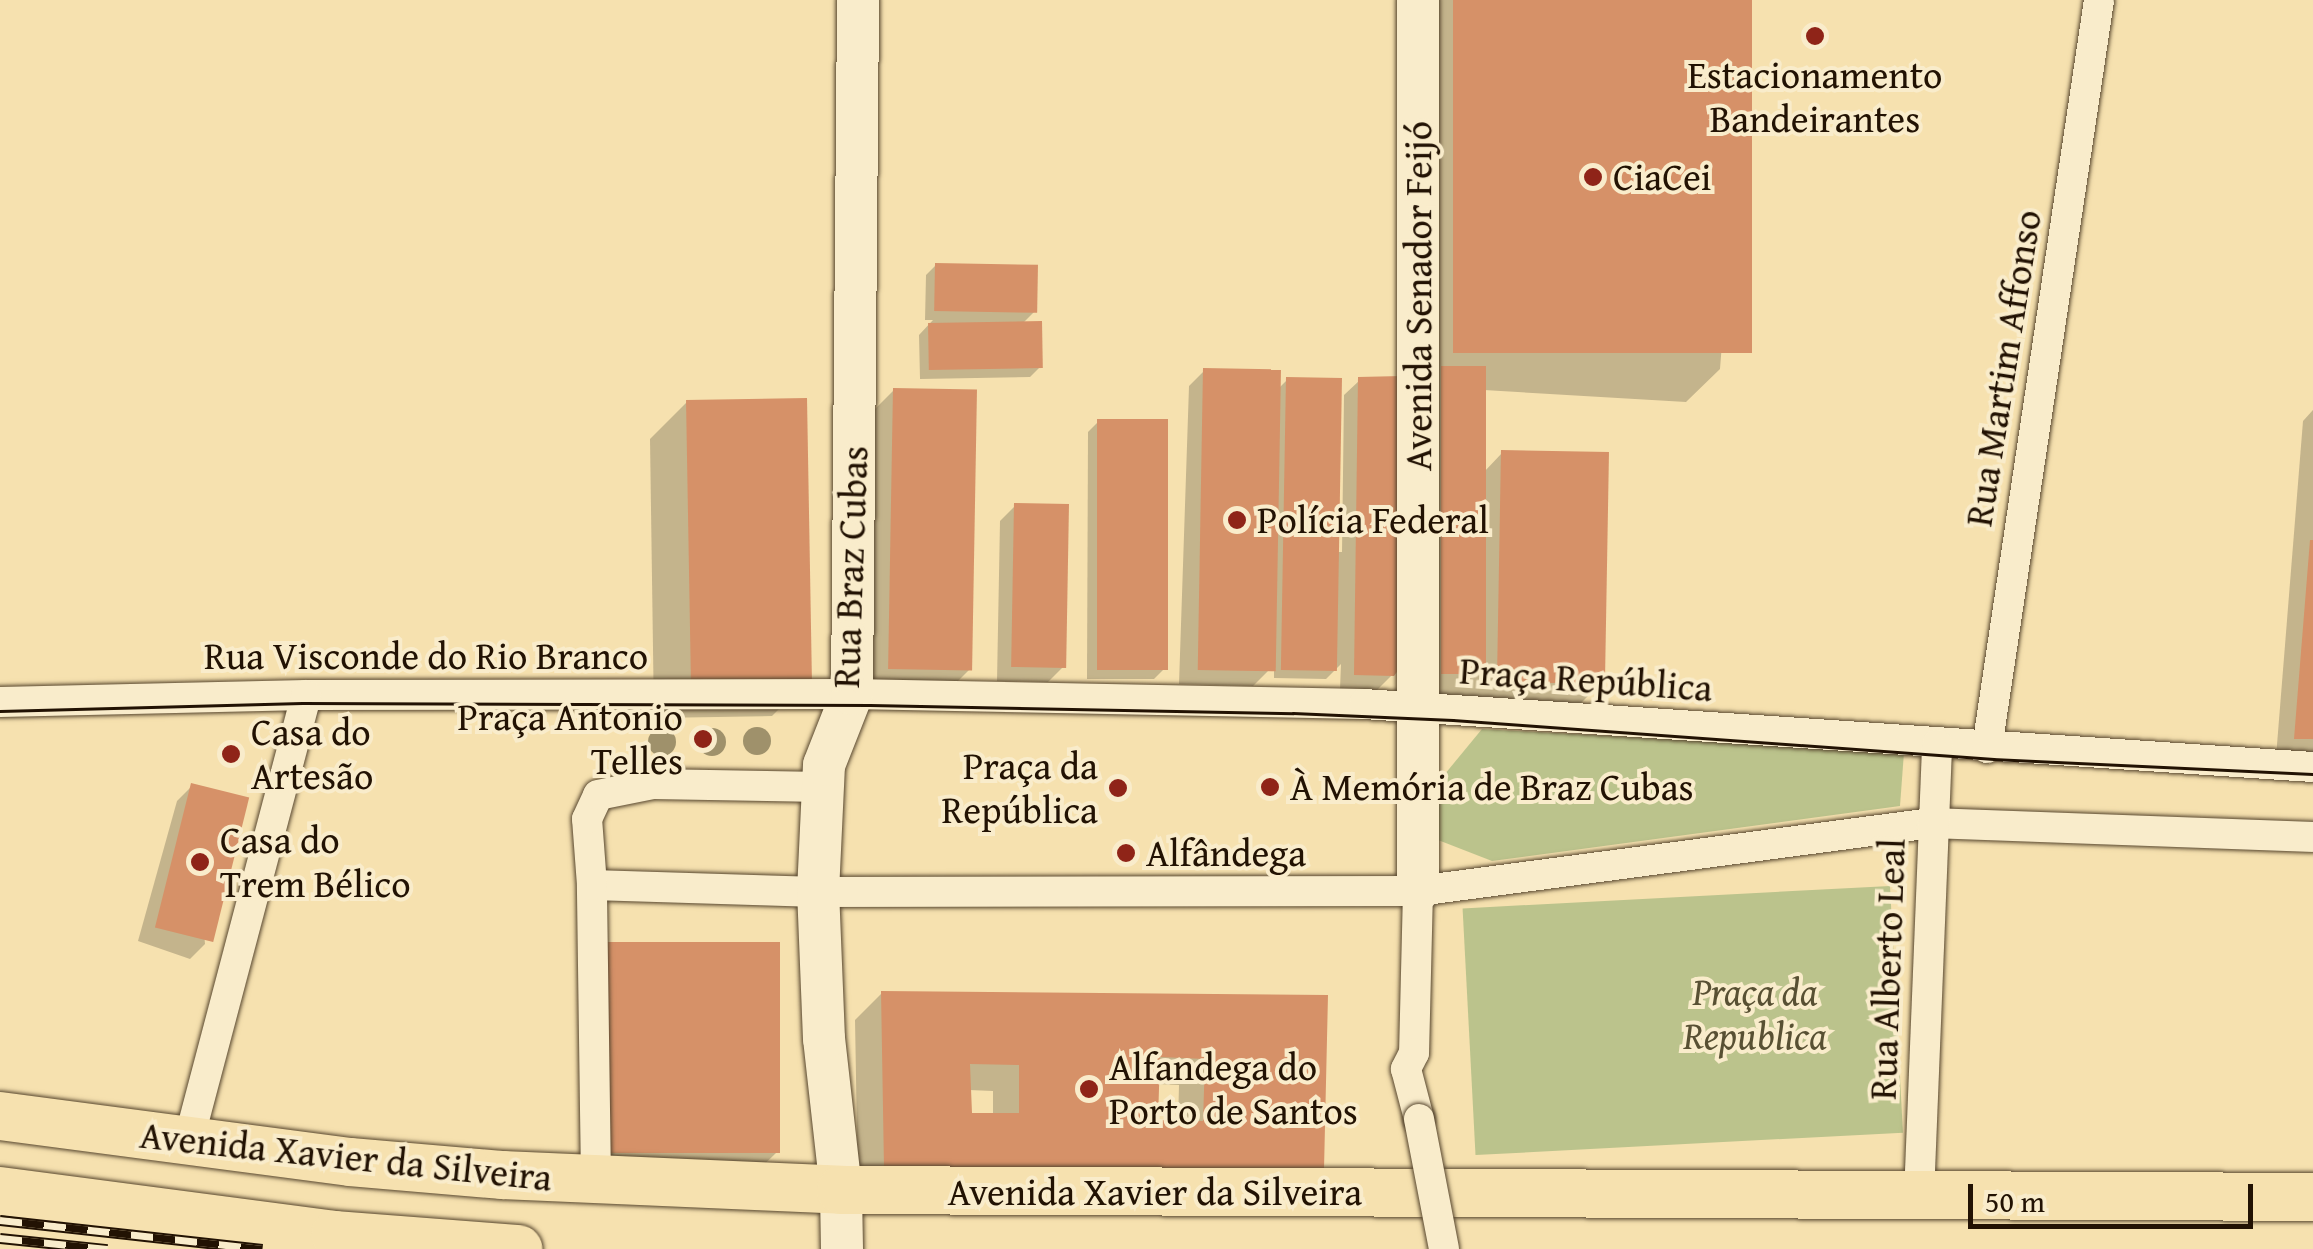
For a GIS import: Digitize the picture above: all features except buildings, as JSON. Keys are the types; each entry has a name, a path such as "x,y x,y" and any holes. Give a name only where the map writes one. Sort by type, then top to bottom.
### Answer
{"main road":[{"name":"Avenida Xavier da Silveira","path":"0,1116 350,1162 596,1180 841,1190 2313,1197"},
{"name":"Avenida Xavier da Silveira","path":"0,1191 335,1236 518,1249"}],"street":[{"name":"Rua Braz Cubas","path":"842,1249 841,1190 824,1038 818,892 823,788 830,745 852,694 858,0"},
{"name":"Avenida Senador Feijó","path":"1418,0 1418,891"},
{"name":"Rua Martim Affonso","path":"1987,748 2099,0"},
{"name":"Rua Visconde do Rio Branco","path":"0,702 306,695 852,694"},
{"name":"Praça República","path":"852,694 1418,707 2313,767"},
{"path":"188,1143 306,695"},
{"name":"Rua Alberto Leal","path":"1920,1196 1937,744"},
{"path":"596,1180 592,884 587,819 598,795 654,784 823,788"},
{"path":"592,884 818,892 1418,891 1932,823 2313,837"},
{"path":"1418,891 1414,1053 1406,1069 1444,1249"}],"green space":[{"path":"1482,729 1904,752 1900,806 1492,861 1438,840 1440,780"},
{"name":"Praça da Republica","path":"1890,886 1903,1133 1476,1155 1463,908"}],"tram line":[{"path":"0,711 302,703 870,705 1293,713 1453,720 1994,759 2313,774"}],"railway":[{"path":"0,1220 262,1249"},
{"path":"0,1238 107,1249"}],"place":[{"name":"Estacionamento Bandeirantes","path":"1815,36"},
{"name":"CiaCei","path":"1593,177"},
{"name":"Polícia Federal","path":"1237,520"},
{"name":"Praça Antonio Telles","path":"703,739"},
{"name":"Casa do Artesão","path":"231,754"},
{"name":"À Memória de Braz Cubas","path":"1270,787"},
{"name":"Praça da República","path":"1118,788"},
{"name":"Alfândega","path":"1126,853"},
{"name":"Casa do Trem Bélico","path":"200,862"},
{"name":"Alfandega do Porto de Santos","path":"1089,1089"}]}
